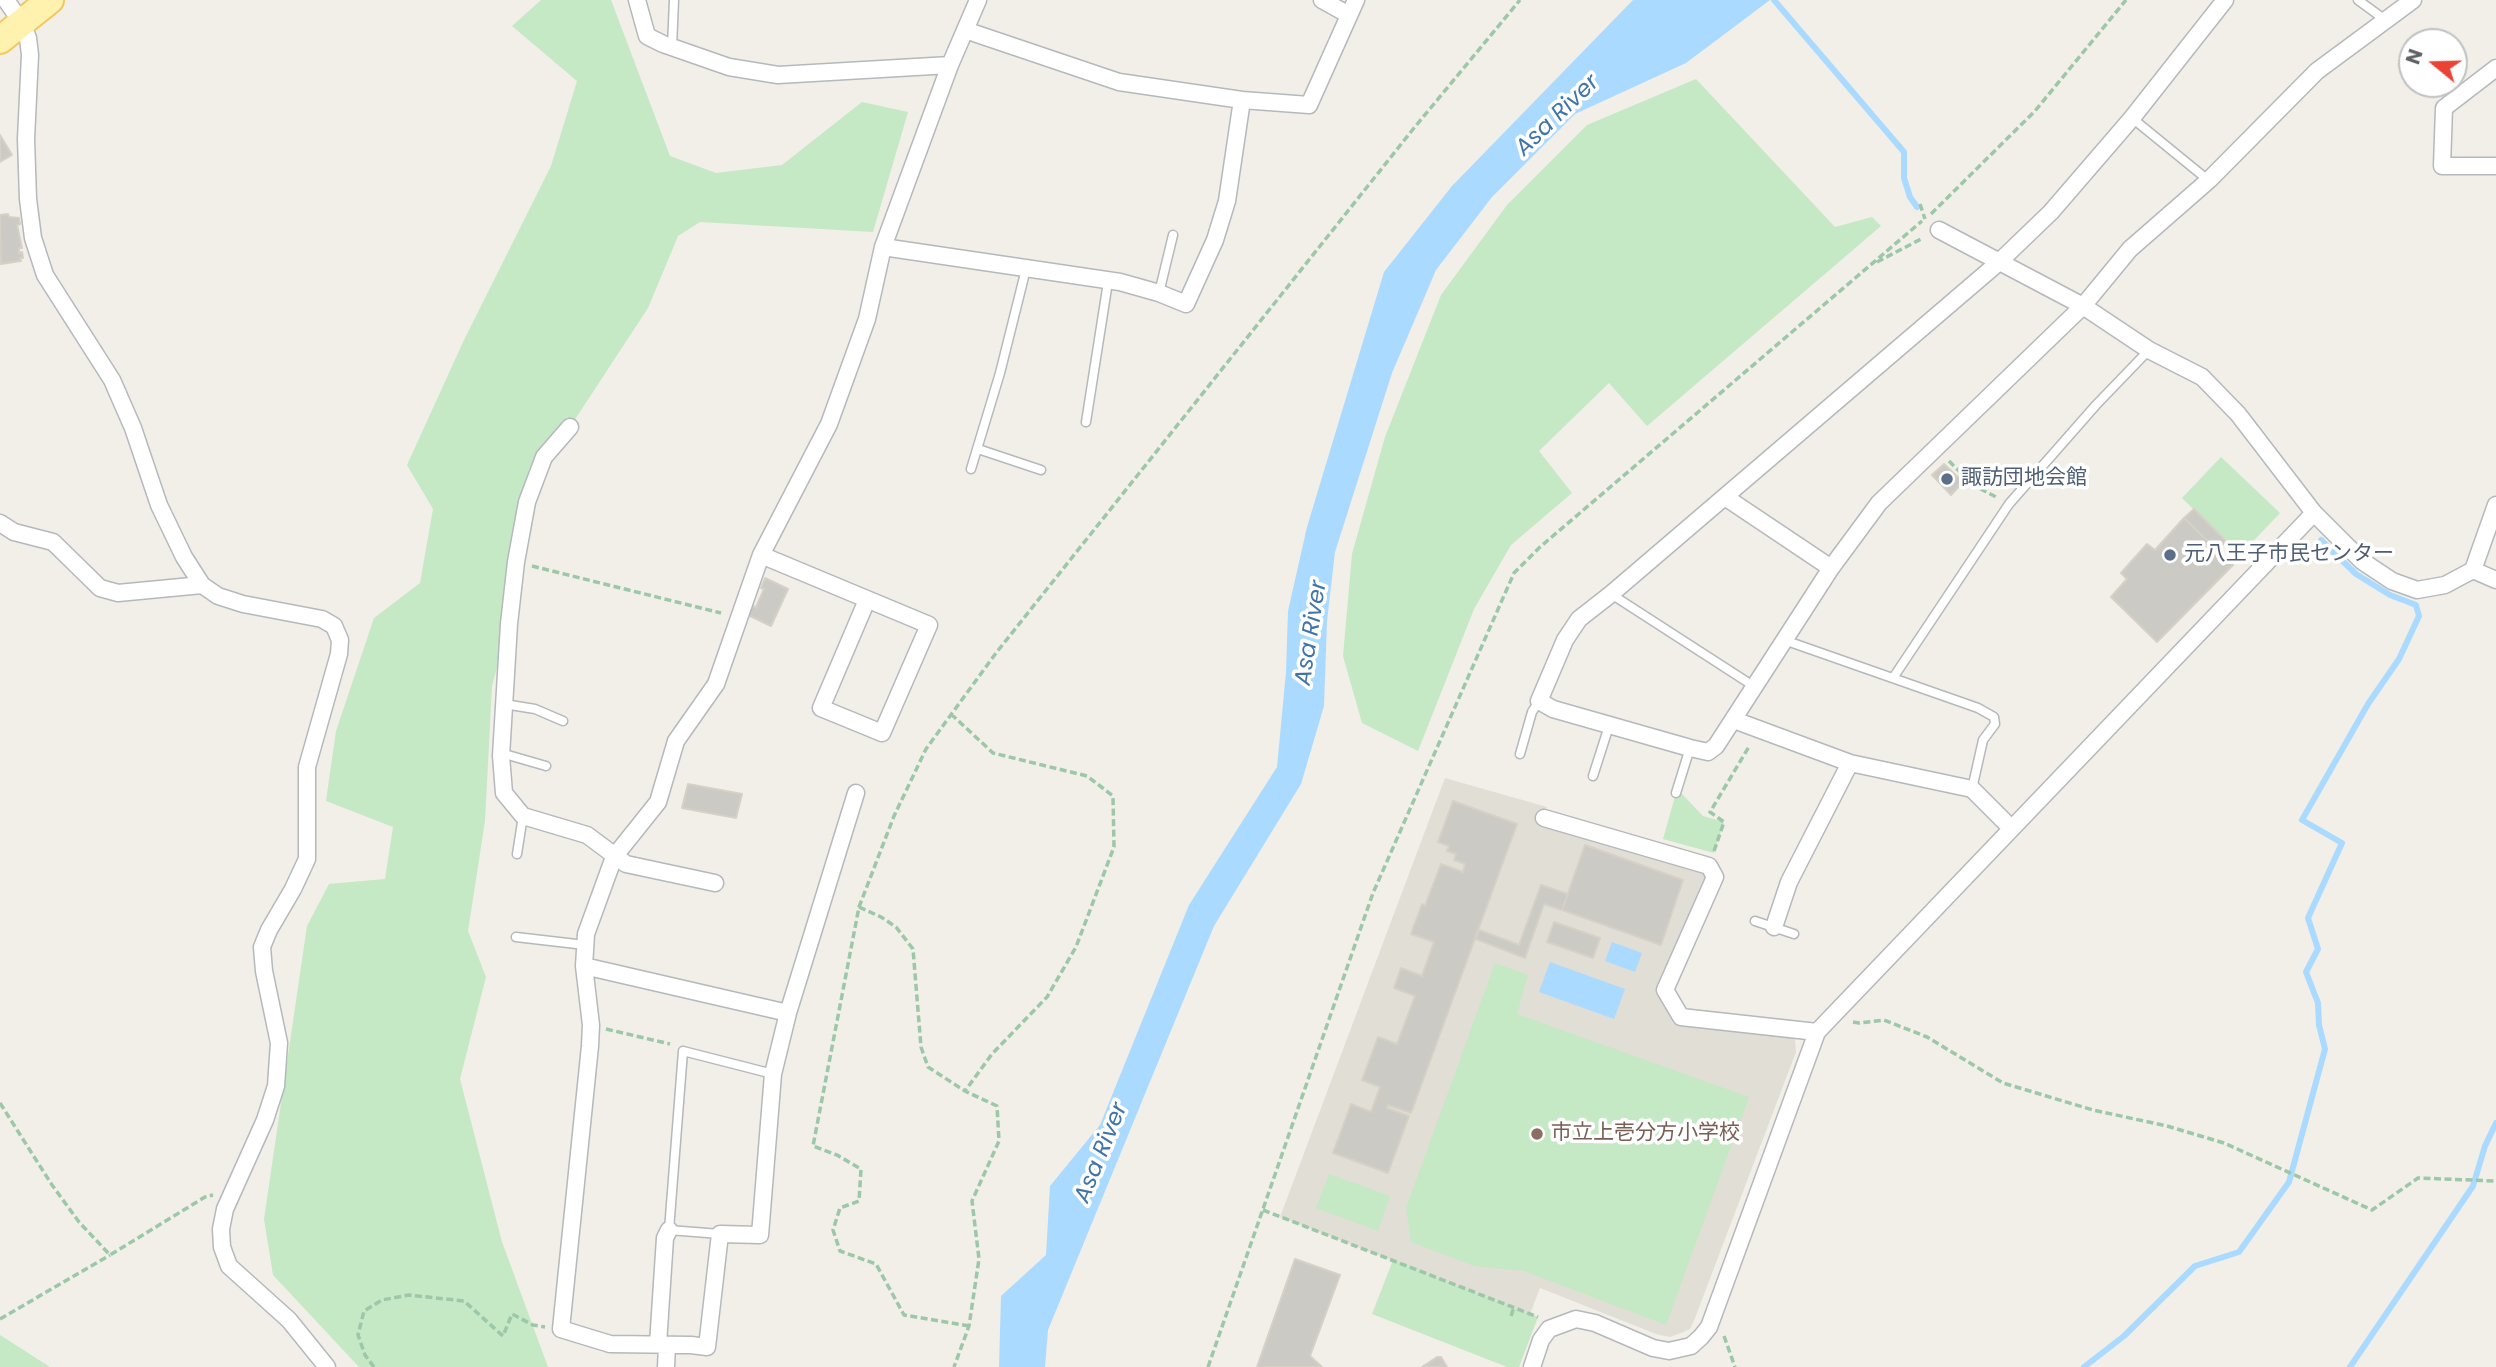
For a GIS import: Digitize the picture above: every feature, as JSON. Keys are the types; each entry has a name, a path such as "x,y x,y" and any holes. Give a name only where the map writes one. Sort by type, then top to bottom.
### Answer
{"main road":[{"path":"0,40 50,0"}],"street":[{"path":"6,0 22,23 28,38 30,55 26,139 28,198 33,239 45,275 111,380 134,428 159,505 184,557 202,585 218,596 243,604 322,620 334,626 340,640 339,654 307,767 307,859 262,947 264,971 279,1043 276,1086 265,1119 232,1190 221,1229 222,1247 229,1266 289,1320 327,1367"},
{"path":"636,0 647,36 729,67 778,75 950,65"},
{"path":"856,793 788,1013 773,1074 760,1235 720,1234 707,1347 610,1344 561,1329 591,1025 584,966 586,934 614,857 658,802 676,741 716,684 761,555 829,424 867,319 883,247 950,65 978,0"},
{"path":"965,30 1119,82 1242,100 1309,105 1352,7 1322,0"},
{"path":"2225,0 2132,118 2051,212 1998,263 1579,619 1565,640 1539,701 1553,709 1689,748 1708,752 1716,746 1831,568 1879,503 2083,306 2130,249 2209,180 2317,71 2413,0"},
{"path":"2496,68 2444,108 2442,166 2496,166"},
{"path":"883,247 1120,282 1186,304 1215,240 1227,201 1242,100"},
{"path":"1939,230 2083,306 2149,350 2202,377 2238,414 2314,513 2361,561 2392,581 2417,590 2445,585 2473,570 2496,505"},
{"path":"570,427 544,457 527,502 516,562 501,753 504,793 523,816 587,835 626,864 715,883"},
{"path":"1725,497 1831,568"},
{"path":"1532,1367 1541,1340 1549,1329 1576,1319 1595,1323 1653,1348 1669,1352 1691,1346 1709,1327 1817,1032 2314,513"},
{"path":"0,523 14,532 53,542 100,588 118,593 202,585"},
{"path":"761,555 929,625 882,733 821,708 867,600"},
{"path":"2473,570 2496,580"},
{"path":"1734,720 1850,763 1972,789 2011,828"},
{"path":"1774,927 1789,882 1850,763"},
{"path":"1544,818 1709,866 1715,877 1665,990 1681,1017 1817,1032"},
{"path":"584,966 788,1013"},
{"path":"666,1367 663,1345 665,1238 669,1230"}],"lane":[{"path":"672,47 674,0"},
{"path":"2358,0 2384,19"},
{"path":"2132,118 2209,180"},
{"path":"1158,293 1173,235"},
{"path":"971,469 1026,269"},
{"path":"1086,422 1108,282"},
{"path":"1893,678 2009,504 2096,405 2149,350"},
{"path":"978,449 1041,470"},
{"path":"1611,594 1755,687"},
{"path":"1784,640 1978,708 1994,717 1995,724 1983,740 1972,789"},
{"path":"1520,754 1532,712 1539,701"},
{"path":"504,704 535,709 563,721"},
{"path":"1592,776 1609,726"},
{"path":"1676,793 1689,748"},
{"path":"501,753 545,766"},
{"path":"517,854 523,816"},
{"path":"1755,921 1794,934"},
{"path":"516,937 585,945"},
{"path":"720,1234 669,1230 683,1051 773,1074"}],"path":[{"path":"969,1326 904,1315 876,1264 840,1251 833,1230 840,1208 859,1200 861,1169 837,1155 813,1146 859,908 894,816 926,748 996,653 1405,139 1520,0"},
{"path":"1871,265 1939,230"},
{"path":"1936,447 1973,485 2009,504"},
{"path":"516,562 739,618"},
{"path":"951,714 993,753 1087,776 1113,796 1114,846 1076,947 1047,997 992,1054 965,1091"},
{"path":"1709,866 1724,822 1710,812 1759,730"},
{"path":"859,908 896,927 913,949 920,1047 928,1067 965,1091 997,1106 999,1141 972,1201 979,1259 969,1326 954,1367"},
{"path":"1847,1020 1859,1023 1884,1020 1927,1037 2003,1083 2093,1110 2167,1126 2224,1143 2372,1210 2418,1178 2496,1181"},
{"path":"591,1025 679,1046 683,1051"},
{"path":"0,1103 52,1185 79,1222 110,1255"},
{"path":"0,1319 205,1197 232,1190"},
{"path":"1263,1210 1514,1307 1538,1317 1549,1329"},
{"path":"374,1367 365,1355 358,1335 364,1311 382,1300 409,1295 464,1301 503,1336 512,1314 533,1325 561,1329"},
{"path":"1511,1316 1514,1307"},
{"path":"1713,1316 1719,1324 1735,1367"}],"shaded area":[{"name":"市立上壱分方小学校","path":"1445,778 1547,807 1544,818 1709,866 1715,877 1665,990 1676,1011 1799,1029 1795,1040 1796,1052 1695,1318 1690,1329 1681,1333 1670,1337 1656,1334 1540,1288 1530,1314 1280,1217"}],"green space":[{"path":"541,0 611,0 670,156 716,173 782,165 862,102 908,112 873,232 700,222 678,236 648,308 570,427 544,457 509,624 492,686 485,821 468,931 486,977 460,1079 502,1242 548,1367 359,1367 273,1275 264,1219 307,926 329,884 385,879 393,827 326,801 336,731 374,618 420,583 433,509 407,465 464,340 551,166 577,81 512,26"},
{"path":"1696,79 1835,227 1872,217 1881,226 1647,426 1609,383 1539,451 1572,493 1511,545 1474,609 1418,751 1362,723 1343,656 1352,554 1385,437 1441,295 1507,205 1587,125"},
{"path":"2221,457 2280,513 2240,555 2182,498"},
{"path":"1676,793 1682,794 1703,816 1724,822 1714,853 1663,839"},
{"path":"1495,963 1528,975 1517,1014 1749,1097 1666,1325 1524,1271 1474,1266 1411,1242 1406,1208"},
{"path":"1329,1174 1390,1196 1378,1231 1316,1208"},
{"path":"1393,1260 1538,1317 1519,1367 1507,1367 1372,1314"},
{"path":"0,1335 11,1342 50,1367 0,1367"}],"water":[{"name":"Asa River","path":"1633,0 1770,0 1686,63 1575,114 1492,197 1436,270 1392,373 1335,552 1327,621 1324,706 1301,784 1214,926 1048,1330 1045,1367 999,1367 1001,1296 1046,1255 1050,1186 1100,1125 1189,905 1277,767 1286,672 1288,611 1307,527 1384,272 1452,186"},
{"path":"1612,942 1642,953 1635,972 1605,961"},
{"path":"1550,962 1625,989 1614,1019 1539,992"}],"building":[{"path":"0,135 12,155 0,162"},
{"path":"8,214 9,217 19,218 20,224 17,225 22,248 19,248 19,253 22,252 23,258 20,258 21,261 1,264 0,215"},
{"name":"諏訪団地会館","path":"1944,464 1963,482 1951,495 1932,475"},
{"path":"2194,509 2226,541 2217,550 2184,518"},
{"path":"2184,518 2233,565 2157,642 2111,597 2127,579 2121,573 2147,544 2155,550"},
{"path":"765,578 788,589 771,626 748,615 752,606 756,607 764,589 761,588"},
{"path":"688,784 742,794 736,818 682,808"},
{"path":"1453,801 1517,824 1411,1113 1388,1105 1387,1108 1409,1116 1388,1173 1333,1153 1351,1104 1371,1112 1380,1087 1362,1080 1378,1037 1397,1044 1415,996 1394,988 1401,968 1422,976 1434,942 1411,934 1422,904 1425,906 1441,864 1463,872 1465,864 1454,860 1456,854 1447,851 1449,846 1438,842"},
{"path":"1585,845 1683,880 1661,945 1562,910"},
{"path":"1541,885 1568,894 1562,910 1544,904 1525,958 1476,939 1479,930 1519,945"},
{"path":"1554,922 1600,938 1593,958 1547,942"},
{"path":"1295,1259 1340,1275 1310,1356 1322,1367 1257,1367"},
{"path":"1441,1357 1447,1367 1422,1367"}],"waterway":[{"path":"1774,0 1904,152 1904,178 1910,197 1917,207"},
{"path":"2084,1367 2124,1336 2195,1266 2239,1252 2289,1182 2325,1049 2319,1025 2318,1003 2306,972 2318,949 2308,918 2342,843 2302,820 2368,704 2399,659 2419,616 2416,605 2390,595 2356,574 2321,540"},
{"path":"2350,1367 2473,1186 2485,1146 2496,1123"}],"place":[{"name":"諏訪団地会館","path":"1947,479"},
{"name":"元八王子市民センター","path":"2170,555"},
{"name":"市立上壱分方小学校","path":"1537,1134"}]}
